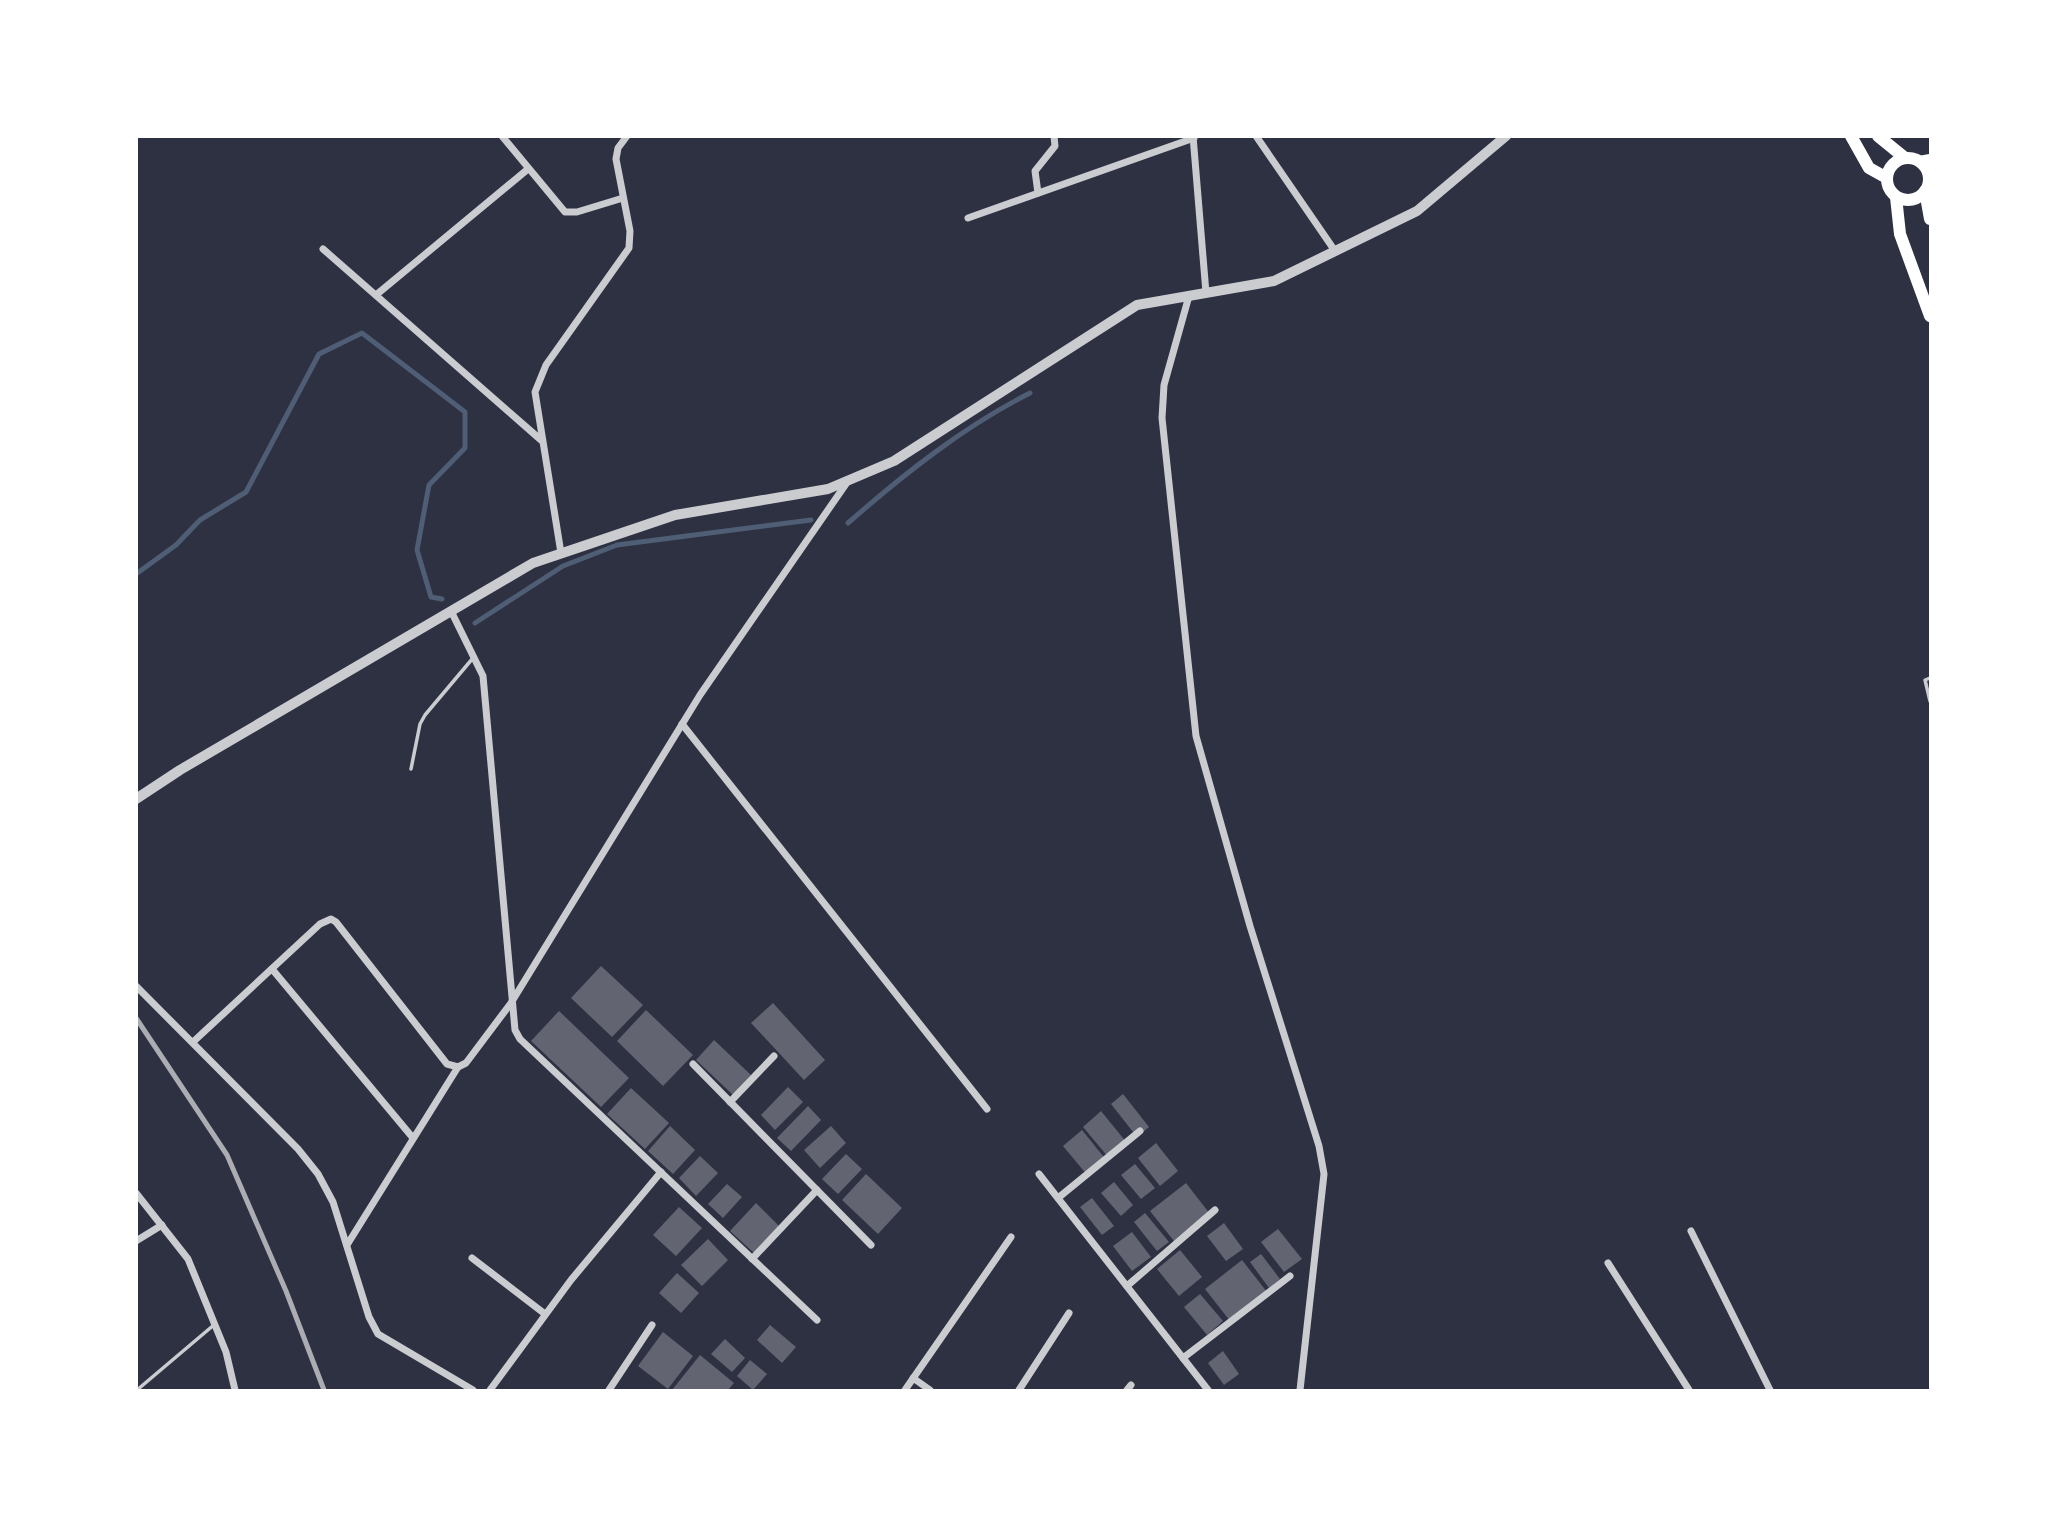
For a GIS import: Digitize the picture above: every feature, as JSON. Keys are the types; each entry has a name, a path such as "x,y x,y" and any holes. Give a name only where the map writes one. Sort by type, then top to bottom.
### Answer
{"main road":[{"path":"1851,136 1869,168 1887,178"},
{"path":"1878,136 1905,158 1925,160 1930,219"},
{"path":"1905,158 1892,165 1887,178 1891,192 1902,200 1915,200 1928,187"},
{"path":"1896,197 1900,234 1930,316"}],"street":[{"path":"502,136 565,212 577,212 623,198"},
{"path":"561,554 536,393 546,365 629,248 630,231 616,159 618,148 627,136"},
{"path":"1038,193 1035,171 1055,146 1054,136"},
{"path":"1256,136 1335,251"},
{"path":"136,799 180,770 533,563 675,515 828,489 849,481 894,461 1137,306 1274,281 1417,211 1506,136"},
{"path":"968,218 1194,137 1206,293"},
{"path":"376,295 528,169"},
{"path":"323,249 542,440"},
{"path":"1189,296 1164,385 1162,410 1196,736 1250,926 1319,1146 1324,1174 1300,1391"},
{"path":"346,1245 458,1067 466,1063 511,1003 709,681 849,481"},
{"path":"451,611 482,676 512,1021 520,1039 817,1320"},
{"path":"682,724 987,1109"},
{"path":"193,1042 320,924 331,919 447,1064 458,1067"},
{"path":"272,969 413,1138"},
{"path":"136,986 298,1149 318,1174 333,1202 369,1317 378,1334 473,1391"},
{"path":"730,1102 774,1056"},
{"path":"693,1064 871,1245"},
{"path":"1058,1198 1140,1131"},
{"path":"490,1391 571,1280 661,1172"},
{"path":"1039,1174 1208,1391"},
{"path":"752,1259 817,1190"},
{"path":"136,1193 188,1259 230,1365 235,1391"},
{"path":"1127,1286 1215,1210"},
{"path":"136,1241 162,1225"},
{"path":"1691,1231 1770,1391"},
{"path":"905,1391 1011,1237"},
{"path":"472,1258 545,1314"},
{"path":"1608,1263 1689,1391"},
{"path":"1183,1358 1290,1276"},
{"path":"1019,1391 1069,1313"},
{"path":"609,1391 652,1325"},
{"path":"913,1378 930,1391"}],"lane":[{"path":"411,769 420,724 425,715 475,657"},
{"path":"1930,678 1925,680 1930,701"},
{"path":"137,1391 215,1324"}],"building":[{"path":"601,966 643,1005 612,1037 571,998"},
{"path":"773,1003 825,1060 804,1080 751,1023"},
{"path":"646,1010 693,1055 663,1086 617,1041"},
{"path":"559,1011 629,1078 601,1107 531,1041"},
{"path":"714,1040 751,1075 733,1095 696,1060"},
{"path":"788,1087 803,1102 775,1130 761,1115"},
{"path":"631,1088 669,1123 645,1149 607,1114"},
{"path":"1123,1094 1149,1127 1137,1137 1111,1104"},
{"path":"808,1106 821,1120 791,1151 777,1138"},
{"path":"1101,1111 1127,1143 1109,1158 1083,1127"},
{"path":"670,1126 695,1150 673,1174 648,1151"},
{"path":"831,1126 846,1143 820,1168 804,1150"},
{"path":"1082,1130 1107,1161 1088,1176 1063,1146"},
{"path":"1156,1143 1178,1171 1160,1186 1138,1158"},
{"path":"846,1154 862,1169 838,1194 822,1179"},
{"path":"700,1156 718,1173 696,1196 679,1178"},
{"path":"1135,1164 1155,1188 1141,1199 1121,1175"},
{"path":"866,1174 902,1208 878,1234 842,1200"},
{"path":"1114,1182 1133,1205 1121,1216 1101,1193"},
{"path":"1186,1183 1210,1214 1174,1241 1150,1211"},
{"path":"727,1184 742,1197 723,1218 708,1204"},
{"path":"1092,1198 1114,1226 1102,1235 1080,1207"},
{"path":"756,1203 779,1226 754,1253 730,1231"},
{"path":"679,1207 702,1228 676,1256 653,1235"},
{"path":"1145,1213 1169,1242 1157,1251 1134,1222"},
{"path":"1224,1223 1243,1249 1226,1261 1207,1236"},
{"path":"1278,1229 1302,1259 1284,1272 1261,1242"},
{"path":"1132,1232 1151,1257 1132,1271 1113,1246"},
{"path":"708,1239 728,1260 702,1286 681,1265"},
{"path":"1180,1250 1202,1277 1179,1296 1157,1269"},
{"path":"1261,1254 1280,1279 1269,1288 1250,1262"},
{"path":"1242,1260 1267,1292 1230,1321 1205,1289"},
{"path":"677,1273 699,1293 681,1313 659,1293"},
{"path":"1200,1294 1223,1321 1207,1335 1184,1307"},
{"path":"770,1325 796,1347 782,1363 757,1340"},
{"path":"663,1332 693,1356 668,1389 638,1366"},
{"path":"725,1339 745,1358 732,1372 711,1354"},
{"path":"1223,1351 1239,1374 1224,1385 1208,1363"},
{"path":"700,1355 734,1383 728,1390 672,1390"},
{"path":"750,1360 767,1374 753,1390 737,1376"}],"waterway":[{"path":"136,574 176,545 200,520 246,492 319,354 362,333 465,412 465,448 429,485 417,550 431,597 442,599"},
{"path":"848,523 935,452 1005,406 1030,393"},
{"path":"475,623 563,566 617,545 811,520"}],"railway":[{"path":"136,1018 227,1155 286,1291 324,1390"}]}
